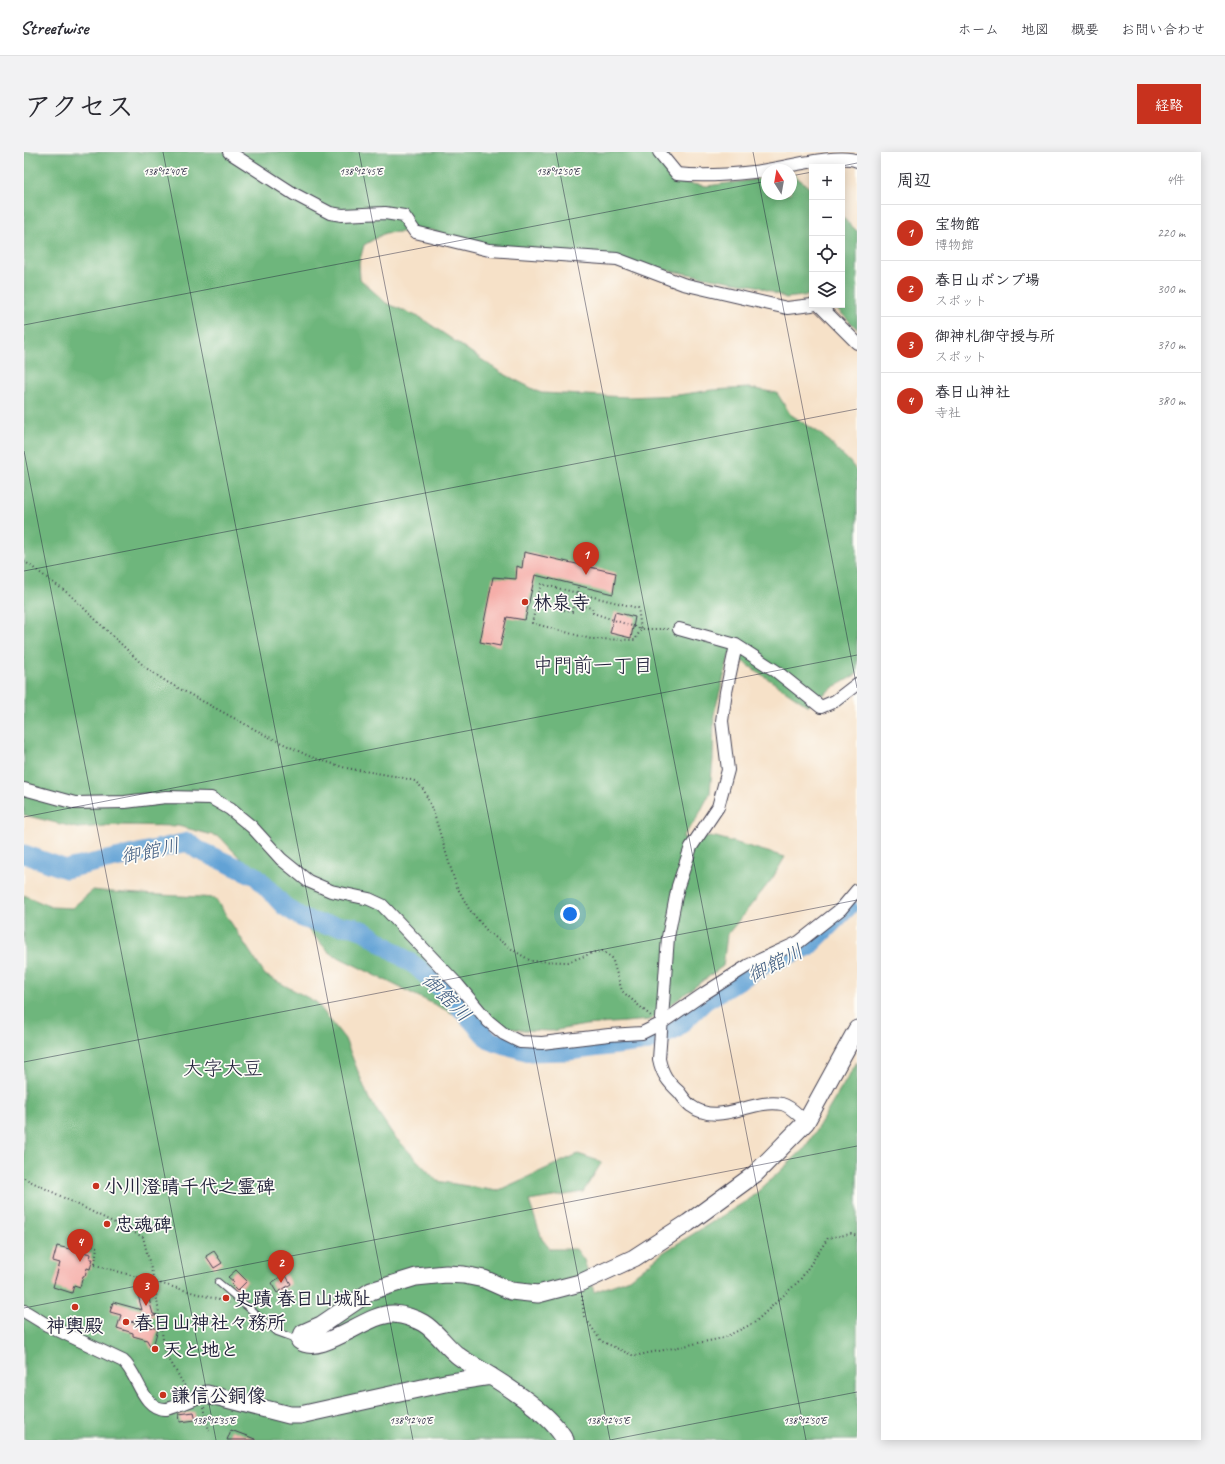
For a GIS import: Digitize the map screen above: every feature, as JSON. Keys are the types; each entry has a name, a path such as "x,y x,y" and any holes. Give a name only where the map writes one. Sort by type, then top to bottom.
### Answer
{"main road":[{"path":"565,1440 560,1429 547,1417 491,1376 457,1355 424,1323 406,1316 392,1314 380,1316 325,1341 311,1345 304,1344 300,1341 304,1333 321,1325 371,1291 416,1277 446,1274 464,1275 484,1279 511,1292 538,1294 580,1283 634,1258 688,1223 754,1174 806,1122 857,1029"},
{"path":"201,1400 289,1415 300,1415 445,1383 491,1376"}],"street":[{"path":"229,152 294,194 330,213 342,216 385,213 404,216 415,232 489,250 617,259 683,284 787,308 809,305"},
{"path":"659,152 677,174 704,177 755,172 820,159 852,157"},
{"path":"822,308 857,343"},
{"path":"679,629 736,645 776,671 821,707 835,701 857,684"},
{"path":"736,645 726,692 722,721 728,770 718,807 692,847 678,886 668,937 660,1024 659,1047 661,1070 666,1080 691,1106 703,1112 717,1114 773,1103 785,1104 806,1122"},
{"path":"24,789 75,803 125,802 166,797 211,798 230,809 252,827 281,859 308,881 331,891 369,899 382,905 458,985 488,1021 504,1034 520,1042 542,1043 609,1035 642,1033 660,1024 749,965 799,942 841,909 857,890"},
{"path":"24,1311 47,1325 123,1361 129,1366 149,1402 158,1407 167,1409 201,1400"}],"lane":[{"path":"218,1282 277,1332 300,1341"}],"path":[{"path":"24,561 69,594 146,668 167,682 267,736 311,757 346,768 415,781 424,790 434,814 456,885 469,909 488,932 531,961 568,962 595,952 603,951 612,958 622,991 660,1024"},
{"path":"541,584 638,608 641,629 635,640 591,639 532,623 541,584"},
{"path":"537,603 572,612 573,604 576,604 578,586"},
{"path":"576,604 592,608 593,613 641,629 679,629"},
{"path":"24,1178 143,1237 154,1280 165,1352 201,1400 209,1431"},
{"path":"580,1283 584,1316 601,1341 634,1356 724,1338 754,1323 800,1280 828,1238 850,1234 857,1236"},
{"path":"85,1238 85,1242 97,1247 95,1264 232,1304"}],"green space":[{"path":"24,152 667,152 676,182 707,186 761,179 761,200 797,200 797,177 809,187 809,295 786,298 757,286 567,253 484,246 431,230 385,233 364,245 359,263 360,279 386,303 421,318 500,372 541,393 627,397 678,395 712,390 749,388 777,393 790,414 821,434 849,461 857,471 857,674 834,687 808,706 730,653 714,714 713,759 710,793 697,818 682,838 716,837 785,857 772,879 727,935 723,966 650,1020 586,1025 552,1031 521,1030 466,1020 330,953 220,837 178,826 118,825 77,828 24,815"},
{"path":"845,220 857,231 857,329 836,308 845,308"},
{"path":"93,890 215,898 265,975 316,1002 345,1039 369,1099 394,1136 437,1181 497,1191 578,1154 602,1162 583,1192 529,1201 542,1239 550,1249 576,1249 584,1260 594,1292 630,1279 664,1252 751,1198 806,1147 857,1062 857,1440 24,1440 24,895 51,907 72,908"}],"building":[{"path":"524,552 616,573 613,594 535,575 525,620 507,617 500,646 480,642 493,577 516,579 517,566 522,568"},
{"path":"615,612 635,617 631,638 610,633"},
{"path":"57,1246 91,1254 90,1259 93,1259 90,1269 87,1268 85,1276 83,1276 80,1287 74,1285 72,1293 53,1287 60,1263 53,1261"},
{"path":"214,1251 222,1263 214,1268 206,1256"},
{"path":"236,1270 247,1281 237,1291 231,1285 234,1282 228,1277"},
{"path":"285,1274 291,1284 277,1293 271,1283"},
{"path":"147,1292 153,1314 158,1315 131,1322 158,1329 152,1350 147,1340 133,1336 133,1333 117,1328 121,1315 110,1312 113,1302 142,1310 138,1295"},
{"path":"194,1412 196,1420 180,1422 179,1414"},
{"path":"231,1430 255,1439 255,1440 227,1440"}],"waterway":[{"name":"御館川","path":"24,854 66,869 188,842 198,850 256,876 284,906 304,919 321,924 353,927 364,931 417,967 449,995 489,1040 529,1052 568,1051 649,1041 675,1030 705,1001 766,964 808,947 848,907"}],"place":[{"name":"宝物館","path":"586,575"},
{"name":"林泉寺","path":"525,602"},
{"name":"小川澄晴千代之霊碑","path":"96,1186"},
{"name":"忠魂碑","path":"107,1224"},
{"name":"春日山神社","path":"80,1262"},
{"name":"春日山ポンプ場","path":"281,1283"},
{"name":"史蹟 春日山城阯","path":"226,1298"},
{"name":"御神札御守授与所","path":"146,1306"},
{"name":"神輿殿","path":"75,1307"},
{"name":"春日山神社々務所","path":"126,1322"},
{"name":"天と地と","path":"155,1349"},
{"name":"謙信公銅像","path":"163,1395"}],"district":[{"name":"中門前一丁目","path":"593,665"},
{"name":"大字大豆","path":"223,1068"}]}
